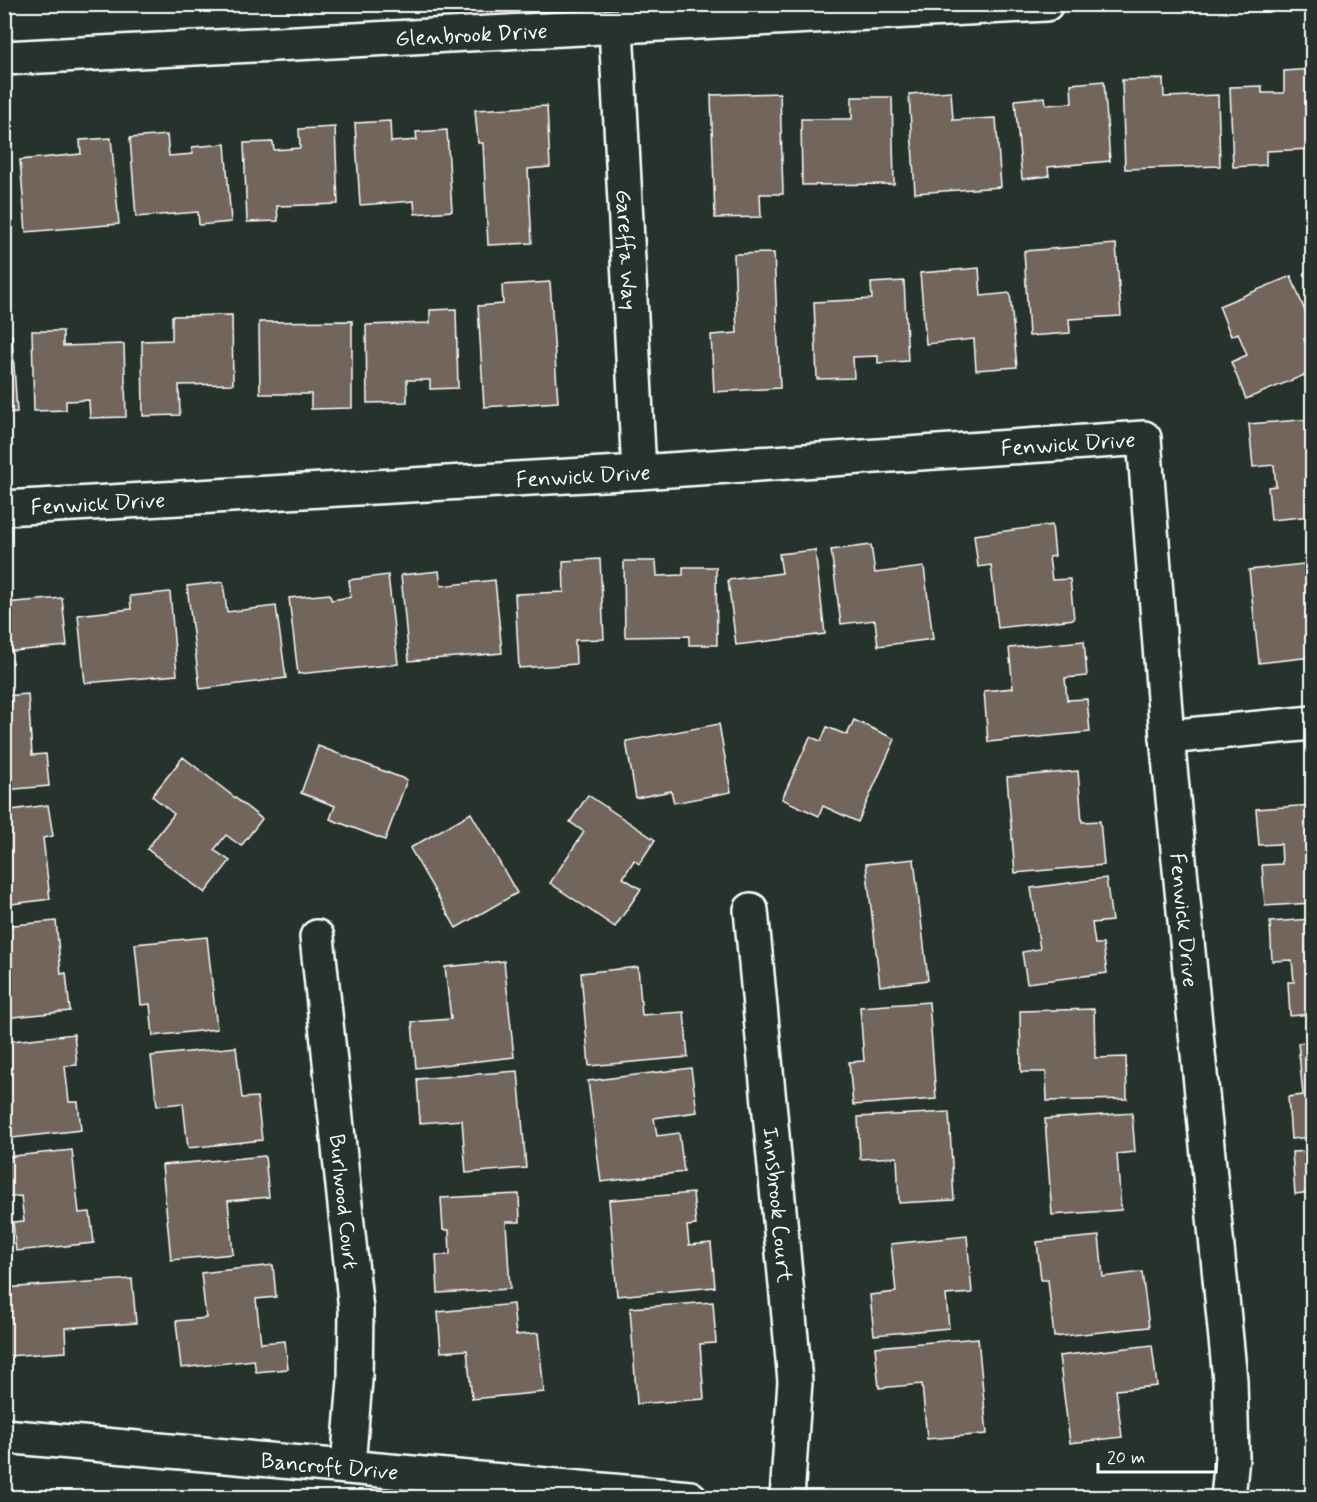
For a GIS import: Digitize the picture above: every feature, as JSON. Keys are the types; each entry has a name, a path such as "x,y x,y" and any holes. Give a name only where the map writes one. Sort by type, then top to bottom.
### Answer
{"street":[{"name":"Glenbrook Drive","path":"4,58 1046,4"},
{"name":"Gareffa Way","path":"616,28 639,472"},
{"name":"Fenwick Drive","path":"4,508 639,472 1144,438 1167,737 1230,1380 1232,1457 1228,1497"},
{"path":"1167,737 1312,723"},
{"name":"Innsbrook Court","path":"751,910 795,1380 787,1497"},
{"name":"Burlwood Court","path":"317,937 356,1310 355,1380 348,1466"},
{"name":"Bancroft Drive","path":"4,1436 690,1497"}],"building":[{"path":"1312,69 1312,149 1266,151 1266,165 1233,167 1230,87 1262,86 1262,93 1284,93 1284,71"},
{"path":"1163,79 1164,97 1218,95 1220,166 1125,169 1122,80"},
{"path":"1104,81 1110,161 1048,167 1049,176 1022,179 1015,100 1045,97 1046,105 1072,103 1071,84"},
{"path":"951,91 953,120 996,118 1001,187 915,193 909,94"},
{"path":"780,93 783,194 760,194 761,217 715,218 711,95"},
{"path":"852,97 892,97 894,184 802,185 801,119 852,119"},
{"path":"547,106 550,167 528,169 532,243 488,245 483,143 478,143 475,110"},
{"path":"390,121 391,142 417,140 416,132 447,130 452,211 415,214 414,201 360,205 355,123"},
{"path":"335,127 338,204 277,206 278,221 247,222 244,143 273,142 274,150 300,148 299,129"},
{"path":"167,135 169,156 193,154 192,147 225,144 231,222 199,225 198,212 136,217 130,138"},
{"path":"111,138 119,224 26,232 20,160 81,154 80,140"},
{"path":"1116,244 1121,316 1069,319 1070,333 1029,336 1024,251"},
{"path":"774,253 780,388 714,392 711,335 737,333 734,254"},
{"path":"979,268 981,296 1010,293 1017,367 976,370 974,339 926,344 920,273"},
{"path":"1291,276 1312,329 1312,335 1304,339 1312,360 1312,372 1246,399 1231,362 1247,355 1238,333 1231,336 1219,306"},
{"path":"904,281 908,361 878,363 878,356 853,357 854,378 817,379 814,302 872,299 871,283"},
{"path":"550,282 558,402 484,407 478,306 503,304 502,285"},
{"path":"456,309 458,388 430,389 430,380 407,380 407,402 367,403 366,325 430,323 430,310"},
{"path":"232,315 233,384 179,385 180,415 143,416 142,341 172,340 172,316"},
{"path":"352,321 352,408 311,409 311,394 260,394 259,322"},
{"path":"32,331 63,331 63,346 124,344 126,417 90,418 89,400 66,401 66,410 34,411"},
{"path":"4,335 12,335 17,412 4,413"},
{"path":"1312,419 1312,516 1271,520 1268,487 1276,486 1274,465 1253,467 1249,424"},
{"path":"1052,525 1055,556 1049,557 1052,580 1070,579 1074,619 998,628 991,565 978,567 974,535"},
{"path":"871,545 875,573 924,567 933,639 878,646 875,620 841,624 831,550"},
{"path":"815,550 825,634 736,645 728,580 782,573 779,554"},
{"path":"600,559 604,639 575,640 576,664 519,668 515,594 564,592 563,561"},
{"path":"624,561 656,561 657,576 683,575 683,567 716,567 717,645 689,645 689,636 625,637"},
{"path":"1312,563 1312,657 1259,663 1249,570"},
{"path":"439,571 441,586 495,580 502,653 409,661 401,575"},
{"path":"388,575 398,664 298,674 289,598 330,594 331,600 351,597 349,580"},
{"path":"223,582 227,612 276,606 286,678 200,689 187,586"},
{"path":"170,592 177,675 85,683 78,615 131,609 130,596"},
{"path":"62,598 67,646 4,652 4,603"},
{"path":"1084,641 1087,676 1065,678 1067,700 1087,699 1090,732 988,742 984,691 1013,688 1009,648"},
{"path":"28,694 32,755 46,754 49,786 4,790 4,696"},
{"path":"854,720 895,739 858,822 823,806 819,816 782,799 810,737 821,741 827,727 847,735"},
{"path":"719,724 731,792 674,803 671,791 636,798 626,741"},
{"path":"318,746 407,780 385,840 330,819 335,806 301,793"},
{"path":"183,757 262,819 241,846 226,835 214,850 230,861 205,893 147,849 174,814 152,796"},
{"path":"1078,771 1082,822 1100,821 1104,865 1015,873 1007,777"},
{"path":"588,795 655,840 639,864 634,860 623,878 641,889 615,927 550,883 584,832 570,822"},
{"path":"48,805 53,836 43,838 50,899 4,905 4,811"},
{"path":"1312,805 1312,903 1265,906 1262,865 1282,864 1281,844 1259,845 1256,809"},
{"path":"471,813 517,893 456,928 410,848"},
{"path":"914,859 928,980 880,986 866,864"},
{"path":"1106,878 1112,921 1092,923 1095,944 1103,944 1107,973 1027,983 1022,952 1040,949 1031,888"},
{"path":"1312,919 1312,1014 1290,1016 1288,982 1294,982 1292,960 1272,961 1270,922"},
{"path":"56,921 61,974 66,973 70,1011 4,1018 4,926"},
{"path":"207,937 217,1029 153,1036 150,1004 141,1005 135,944"},
{"path":"504,961 514,1057 416,1068 412,1022 451,1019 445,967"},
{"path":"638,967 642,1015 684,1012 688,1057 589,1066 581,973"},
{"path":"929,1002 936,1099 853,1105 849,1062 864,1061 860,1007"},
{"path":"1094,1009 1095,1058 1126,1057 1127,1099 1047,1101 1046,1072 1021,1072 1020,1011"},
{"path":"74,1034 77,1065 65,1066 69,1102 78,1102 81,1130 4,1139 4,1042"},
{"path":"1312,1041 1312,1137 1291,1139 1288,1097 1303,1095 1298,1043"},
{"path":"236,1047 242,1098 257,1097 262,1140 188,1148 183,1103 157,1106 151,1056"},
{"path":"691,1068 697,1112 654,1118 657,1136 679,1133 684,1172 601,1182 588,1081"},
{"path":"518,1071 526,1168 466,1173 462,1120 420,1123 417,1079"},
{"path":"949,1112 954,1200 899,1203 897,1157 860,1159 858,1117"},
{"path":"1132,1113 1135,1152 1117,1154 1121,1210 1052,1215 1045,1119"},
{"path":"72,1150 79,1213 90,1212 94,1243 16,1251 13,1222 24,1221 21,1196 4,1198 4,1157"},
{"path":"1312,1151 1312,1192 1295,1194 1292,1152"},
{"path":"265,1156 269,1197 228,1201 233,1254 171,1260 162,1165"},
{"path":"693,1193 696,1225 687,1226 689,1245 711,1243 715,1287 617,1296 609,1200"},
{"path":"519,1194 520,1222 506,1222 510,1289 438,1293 436,1255 450,1255 449,1230 443,1230 441,1198"},
{"path":"967,1236 972,1293 946,1295 949,1328 874,1335 870,1295 896,1292 891,1244"},
{"path":"1099,1236 1103,1277 1142,1272 1149,1327 1054,1337 1048,1280 1041,1280 1037,1242"},
{"path":"273,1265 276,1297 256,1299 261,1343 285,1341 288,1369 256,1372 254,1360 181,1368 176,1321 206,1318 201,1273"},
{"path":"132,1279 136,1323 65,1328 66,1352 7,1356 4,1288"},
{"path":"713,1302 716,1343 700,1344 704,1399 637,1404 630,1308"},
{"path":"513,1304 516,1335 538,1333 544,1392 472,1399 467,1350 441,1352 438,1312"},
{"path":"1309,1330 1312,1330 1312,1369 1311,1369"},
{"path":"978,1338 987,1434 927,1439 922,1384 879,1388 875,1347"},
{"path":"1152,1345 1157,1386 1116,1390 1122,1437 1070,1443 1059,1356"}]}
